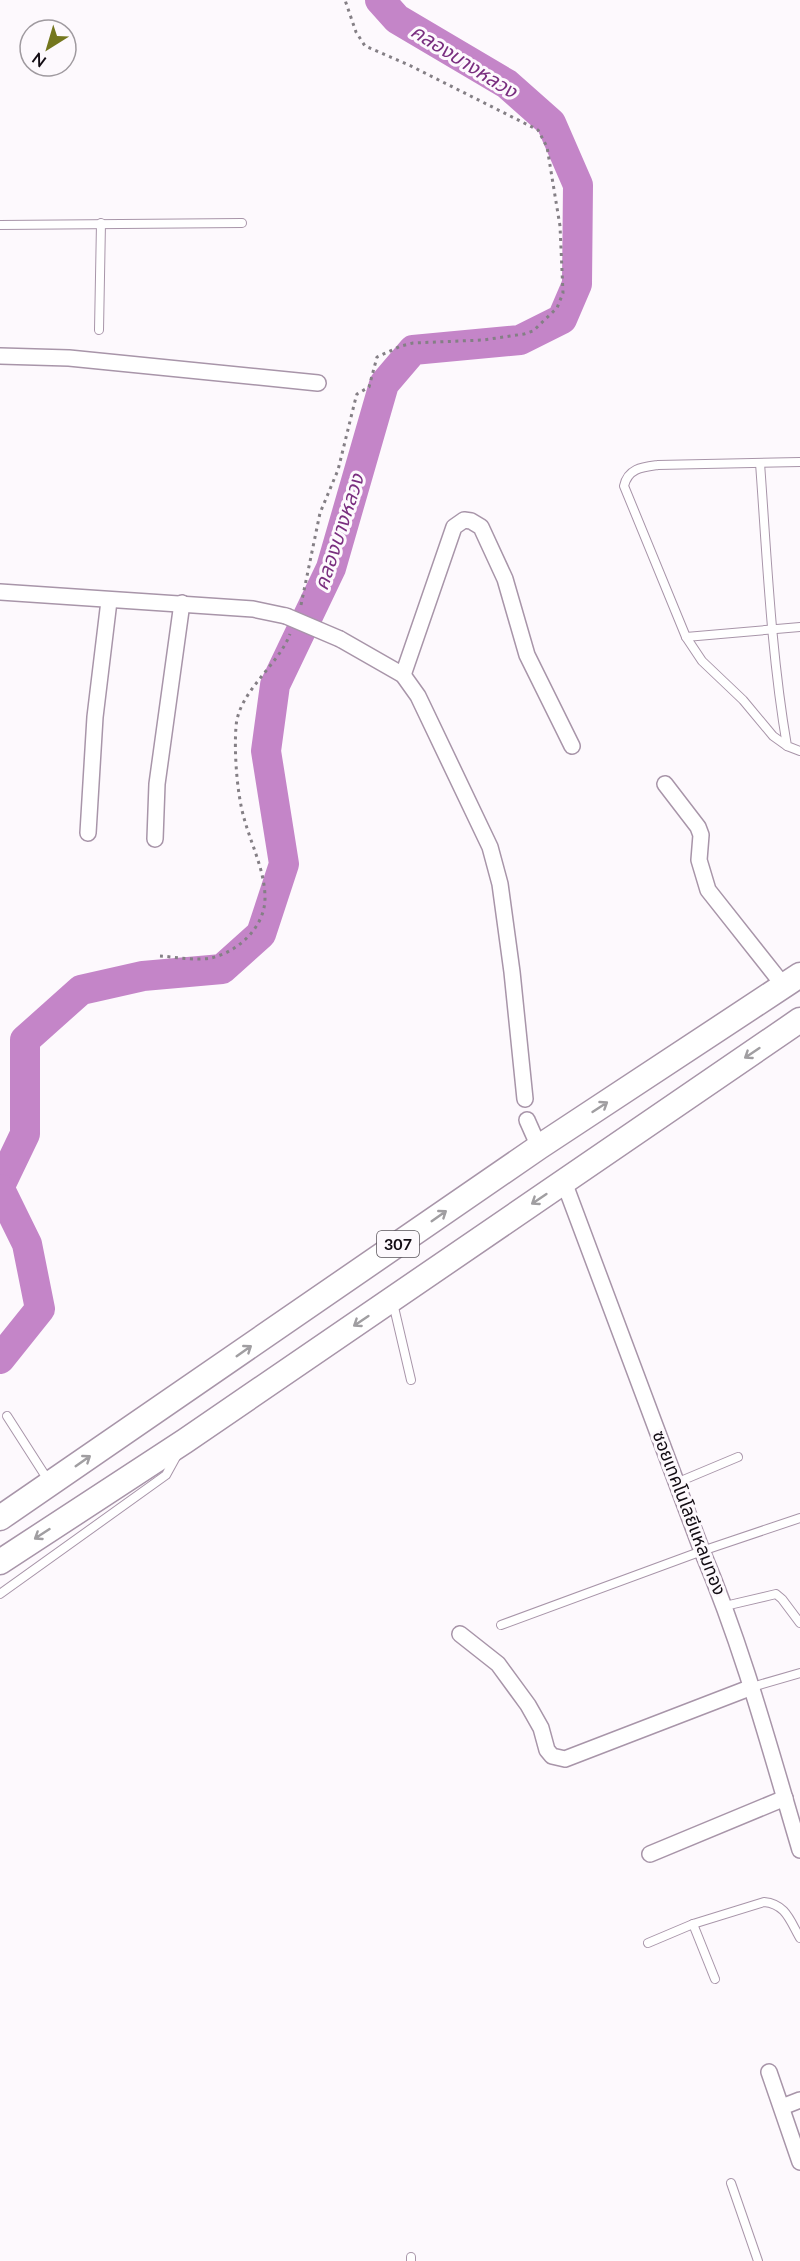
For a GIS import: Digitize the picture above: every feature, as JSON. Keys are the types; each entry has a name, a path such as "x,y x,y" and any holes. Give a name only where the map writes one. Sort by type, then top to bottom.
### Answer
{"main road":[{"name":"307","path":"0,1518 539,1147 792,980"},
{"name":"307","path":"0,1562 185,1440 800,1020"}],"street":[{"path":"0,356 69,358 318,383"},
{"path":"403,675 454,527 464,520 471,521 481,527 505,579 527,655 572,746"},
{"path":"0,592 253,609 340,639 403,675 418,696 490,847 507,924 525,1099"},
{"path":"88,833 95,717 110,600"},
{"path":"155,839 157,784 182,603"},
{"path":"665,783 698,827 701,836 699,860 708,890 792,980"},
{"path":"527,1120 539,1147"},
{"name":"ซอยเทคโนโลยีแหลมทอง","path":"564,1182 676,1483 725,1606 752,1687 800,1850"},
{"path":"460,1635 498,1664 528,1704 541,1728 547,1750 552,1756 558,1758 565,1759 752,1687"},
{"path":"650,1854 785,1798"},
{"path":"769,2072 800,2162"},
{"path":"782,2107 800,2100"}],"lane":[{"path":"99,330 101,223"},
{"path":"0,225 242,223"},
{"path":"800,462 642,467 632,471 624,486 686,637 702,662 743,700 773,736 787,746 800,751"},
{"path":"759,463 772,629 787,746"},
{"path":"686,637 800,627"},
{"path":"392,1299 411,1380"},
{"path":"7,1416 50,1484"},
{"path":"0,1594 166,1474 185,1440"},
{"path":"676,1483 738,1457"},
{"path":"501,1625 702,1551 800,1518"},
{"path":"725,1606 776,1594 800,1623"},
{"path":"752,1687 800,1673"},
{"path":"648,1943 693,1924 764,1902 772,1902 785,1911 800,1938"},
{"path":"693,1924 715,1979"},
{"path":"731,2183 758,2261"}],"path":[{"path":"300,608 321,513 338,470 357,394 369,387 377,357 401,346 412,344 483,340 533,331 557,308 563,293 560,226 547,147 538,130 365,46 356,32 345,0"},
{"path":"160,956 209,958 232,949 252,933 263,913 265,897 259,867 243,816 235,751 236,725 241,706 285,647 289,622"}],"waterway":[{"name":"คลองบางหลวง","path":"0,1186 25,1134 25,1040 81,990 143,976 222,969 261,934 284,864 266,751 275,685 331,568 384,384 413,350 520,340 562,319 577,284 578,185 551,123 507,84 397,19 380,0"},
{"name":"คลองบางหลวง","path":"0,1189 27,1244 40,1309 0,1359"}]}
